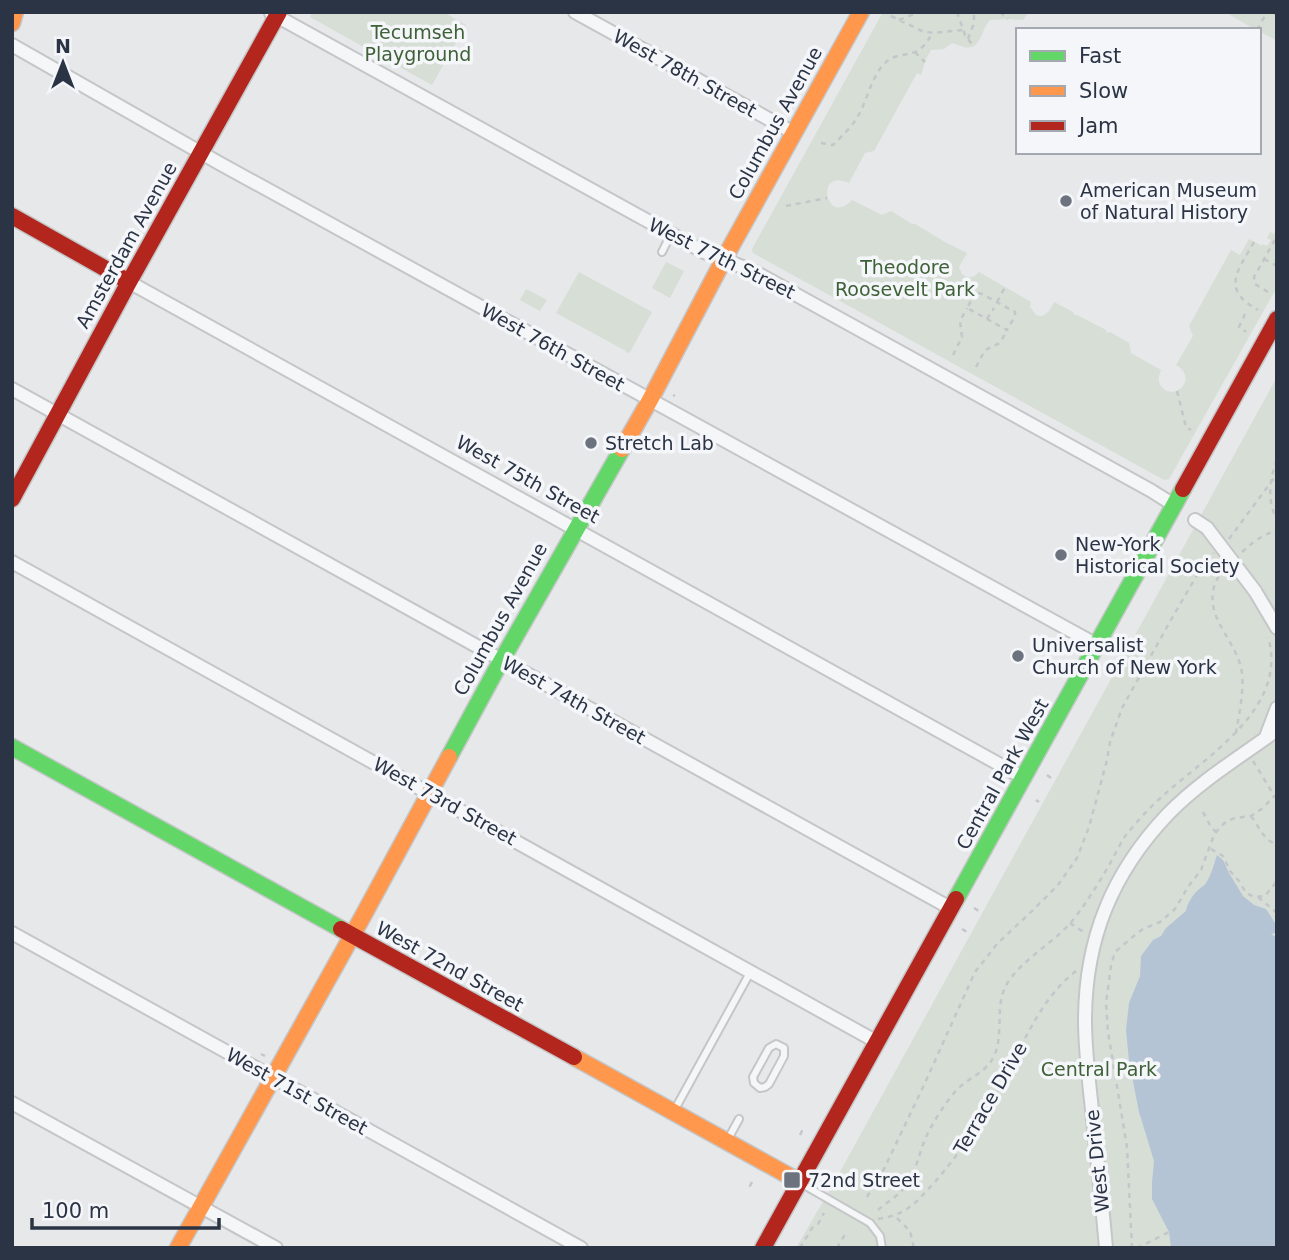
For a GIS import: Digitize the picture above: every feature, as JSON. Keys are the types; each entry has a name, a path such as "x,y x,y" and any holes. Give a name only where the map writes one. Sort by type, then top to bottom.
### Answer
{"main road":[{"path":"12,23 15,12"},
{"name":"Columbus Avenue","path":"178,1248 502,659 650,400 724,259 861,12"},
{"name":"Amsterdam Avenue","path":"12,499 275,13"},
{"name":"West 75th Street","path":"12,216 129,282"},
{"name":"Central Park West","path":"763,1248 1277,319"},
{"name":"West 72nd Street","path":"12,747 800,1182"}],"street":[{"name":"West 78th Street","path":"575,12 794,133"},
{"name":"West 77th Street","path":"275,13 704,252 747,267 1174,505"},
{"name":"West 76th Street","path":"12,45 201,153 1097,645"},
{"name":"West 75th Street","path":"129,282 1024,778"},
{"name":"West 74th Street","path":"12,389 952,909"},
{"path":"1195,520 1207,528 1255,591 1271,629"},
{"name":"West 73rd Street","path":"12,562 877,1042"},
{"path":"1265,738 1277,708"},
{"name":"West Drive","path":"1106,1248 1085,1039 1090,961 1099,929 1123,871 1143,843 1182,801 1277,730"},
{"name":"West 71st Street","path":"12,933 581,1248"},
{"path":"12,1102 276,1248"}],"lane":[{"path":"662,252 671,234"},
{"path":"673,1113 751,971"},
{"path":"772,1045 780,1045 784,1048 785,1055 769,1084 756,1090 753,1077 772,1045"},
{"path":"726,1143 739,1119"},
{"name":"West 72nd Street","path":"800,1182 867,1220"},
{"path":"867,1220 877,1231 882,1248"}],"path":[{"path":"899,20 919,12"},
{"path":"957,12 963,30 974,47"},
{"path":"968,39 974,23 974,12"},
{"path":"1000,12 1008,19"},
{"path":"1258,28 1267,12"},
{"path":"1272,12 1277,15"},
{"path":"891,16 922,31 933,33 963,30"},
{"path":"821,143 833,145 852,125 886,61 898,55 915,52 925,45 933,33"},
{"path":"915,52 925,62"},
{"path":"786,206 827,198"},
{"path":"1268,292 1258,287 1254,281 1255,274 1276,237"},
{"path":"1254,242 1238,270 1235,286 1243,301 1258,310"},
{"path":"1264,259 1277,266"},
{"path":"997,302 1005,287"},
{"path":"953,355 962,337 960,321 978,293 981,293 1015,313 1000,343 985,350 976,367"},
{"path":"967,308 1007,330"},
{"path":"987,319 994,308"},
{"path":"1245,314 1239,327 1246,332"},
{"path":"1177,391 1186,427 1191,430"},
{"path":"1277,460 1269,484 1277,520"},
{"path":"867,1197 884,1169 924,1086 975,972 997,944 1058,885 1077,858 1089,827 1114,726 1166,629 1205,563 1230,538 1277,474"},
{"path":"1242,552 1256,540 1277,529"},
{"path":"1232,561 1217,576 1211,601 1238,657 1242,672 1236,734"},
{"path":"877,1210 905,1188 925,1138 955,1092 963,1083 987,1069 996,1052 1001,1000 1009,980 1070,923 1090,898 1126,836 1148,811 1236,734 1264,701 1273,674 1271,629"},
{"path":"1132,1248 1126,1136 1108,1032 1108,976 1115,952 1143,929 1160,922 1175,909 1201,870 1216,831 1227,821 1251,816 1275,798 1252,760"},
{"path":"1203,812 1216,831"},
{"path":"1251,816 1266,839 1276,843 1277,850"},
{"path":"1210,848 1223,856 1230,871 1251,896 1266,895 1277,881"},
{"path":"1258,897 1277,913"},
{"path":"974,908 979,911"},
{"path":"1070,923 1085,934"},
{"path":"962,929 967,932"},
{"name":"Terrace Drive","path":"867,1220 905,1211 916,1203 951,1164 977,1126 1047,1002 1066,980 1090,961"},
{"path":"800,1135 802,1130 805,1132"},
{"path":"752,1182 750,1186 755,1188"},
{"path":"800,1248 824,1213"},
{"path":"897,1218 909,1231 914,1248"},
{"path":"837,1248 847,1231"},
{"path":"1138,1248 1169,1232"}],"green space":[{"name":"Tecumseh Playground","path":"312,12 443,12 466,25 432,85 310,17"},
{"name":"Theodore Roosevelt Park","path":"883,12 1029,12 1023,20 990,20 974,46 964,47 952,43 944,49 931,50 921,75 917,73 874,151 865,153 849,183 838,180 831,183 828,189 830,203 843,207 852,200 882,215 891,211 967,253 959,267 964,276 975,276 979,272 1031,302 1030,307 1036,315 1045,315 1054,302 1107,333 1110,332 1129,343 1131,353 1161,370 1159,382 1166,391 1177,391 1185,382 1183,371 1176,365 1193,336 1189,326 1231,250 1240,255 1249,239 1267,246 1271,240 1267,238 1270,232 1274,234 1277,229 1277,287 1169,479 1164,480 753,253 752,249"},
{"path":"1225,12 1277,12 1277,41 1261,32 1261,28 1253,28"},
{"path":"666,262 684,271 670,298 652,288"},
{"path":"579,272 652,312 630,352 626,353 556,313"},
{"path":"526,289 547,300 540,311 520,300"},
{"name":"Central Park","path":"1277,377 1277,1248 796,1248 835,1181"}],"water":[{"path":"1217,855 1223,860 1243,896 1254,905 1266,909 1275,923 1275,933 1271,934 1277,938 1277,1248 1171,1248 1169,1232 1152,1199 1154,1161 1139,1112 1129,1061 1126,1030 1129,1003 1140,976 1141,956 1153,940 1161,936 1166,928 1186,911 1192,898 1208,880"}],"traffic: fast":[{"path":"449,757 622,449"},
{"path":"956,899 1183,489"},
{"path":"12,747 341,929"}],"traffic: slow":[{"path":"12,23 15,12"},
{"path":"622,449 861,12"},
{"path":"178,1248 449,757"},
{"path":"574,1057 800,1182"}],"traffic: jam":[{"path":"12,499 279,12"},
{"path":"12,216 129,282"},
{"path":"1183,489 1277,319"},
{"path":"763,1248 956,899"},
{"path":"341,929 574,1057"}],"place":[{"name":"American Museum of Natural History","path":"1066,201"},
{"name":"Stretch Lab","path":"591,443"},
{"name":"New-York Historical Society","path":"1061,555"},
{"name":"Universalist Church of New York","path":"1018,656"},
{"name":"72nd Street","path":"792,1180"}]}
